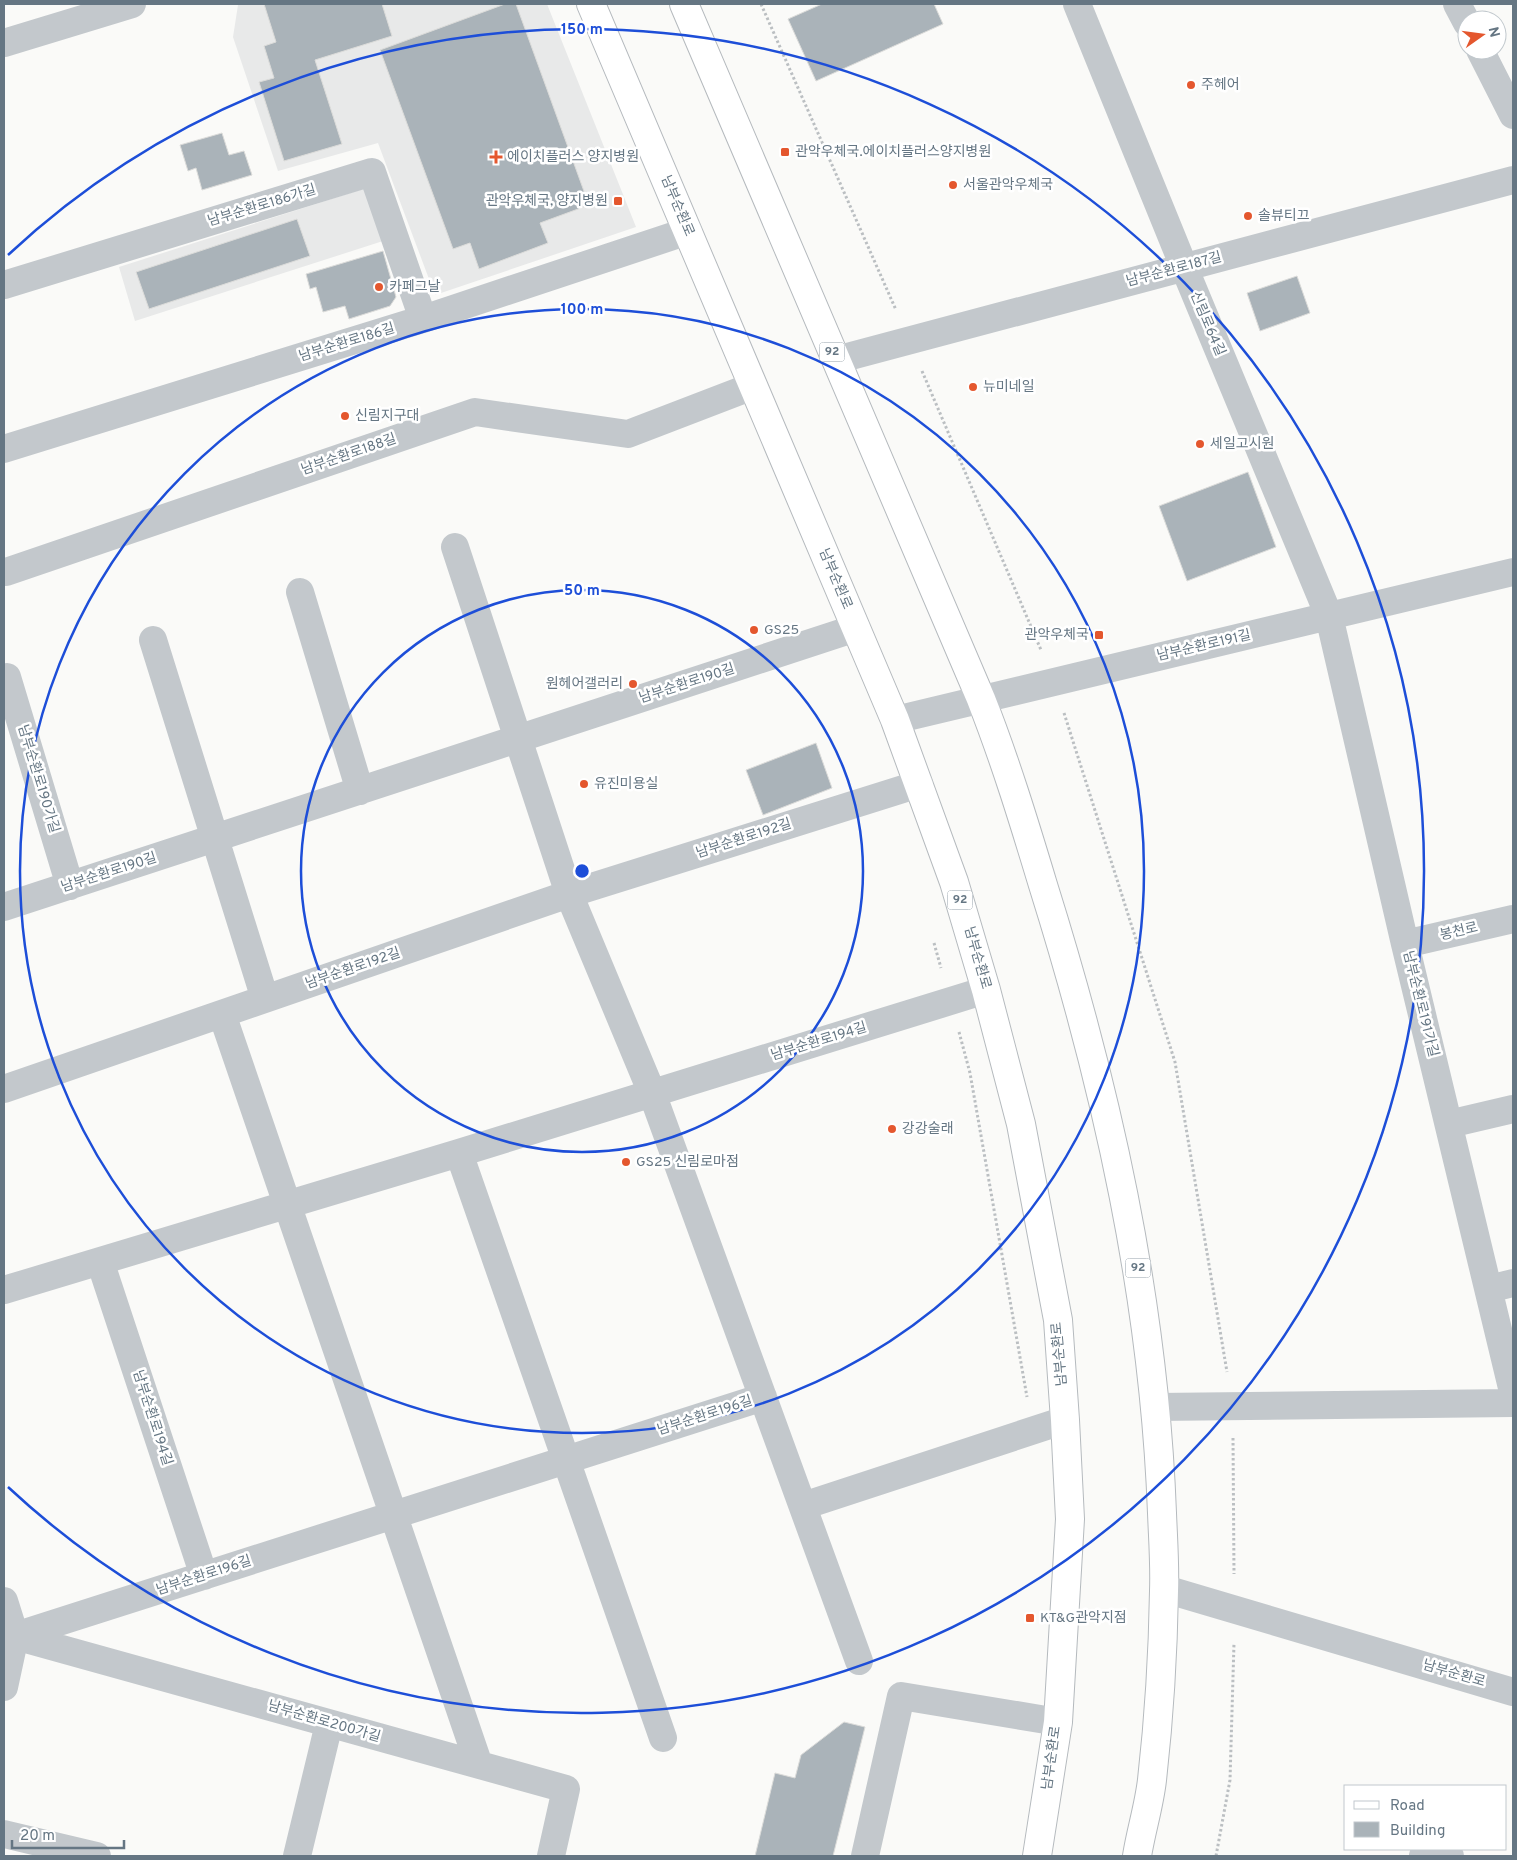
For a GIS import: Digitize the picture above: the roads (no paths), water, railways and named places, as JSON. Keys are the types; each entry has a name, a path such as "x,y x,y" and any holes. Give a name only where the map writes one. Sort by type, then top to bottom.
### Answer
{"main road":[{"name":"남부순환로","path":"591,4 895,720 954,882 986,990 1022,1124 1058,1320 1070,1520 1058,1722 1037,1856"},
{"name":"92","path":"684,4 1000,747 1060,937 1102,1091 1138,1265 1156,1408 1161,1481 1164,1589 1159,1696 1151,1783 1137,1856"}],"street":[{"path":"4,43 132,4"},
{"name":"신림로64길","path":"1077,4 1184,268 1329,616"},
{"path":"1485,60 1513,115"},
{"name":"남부순환로186가길","path":"4,285 372,172 423,319"},
{"name":"남부순환로187길","path":"836,360 1513,180"},
{"name":"남부순환로186길","path":"4,449 423,319 688,231"},
{"name":"남부순환로188길","path":"6,572 474,412 628,434 753,386"},
{"path":"455,547 569,894 652,1093 763,1397"},
{"name":"남부순환로191길","path":"895,720 1513,572"},
{"path":"300,592 360,791"},
{"name":"남부순환로191가길","path":"1329,616 1449,1124 1501,1286 1513,1392"},
{"name":"남부순환로190길","path":"4,907 856,628"},
{"path":"153,640 265,999"},
{"name":"남부순환로190가길","path":"4,678 7,676 70,886"},
{"name":"남부순환로192길","path":"4,1089 569,894 919,784"},
{"name":"봉천로","path":"1405,944 1513,919"},
{"name":"남부순환로194길","path":"4,1290 986,990"},
{"path":"222,1014 479,1765"},
{"path":"1449,1124 1513,1110"},
{"path":"460,1152 663,1738"},
{"name":"남부순환로194길","path":"100,1260 204,1576"},
{"name":"남부순환로196길","path":"15,1636 763,1397 859,1661"},
{"path":"1156,1408 1513,1403"},
{"path":"803,1506 1065,1420"},
{"name":"남부순환로","path":"1164,1589 1513,1692"},
{"path":"4,1601 15,1636 4,1687"},
{"name":"남부순환로200가길","path":"15,1636 566,1790 551,1856"},
{"path":"865,1856 902,1696 1058,1722"},
{"path":"297,1856 330,1724"},
{"path":"4,1834 97,1856"}],"place":[{"name":"주헤어","path":"1191,85"},
{"name":"관악우체국.에이치플러스양지병원","path":"785,152"},
{"name":"에이치플러스 양지병원","path":"496,157"},
{"name":"서울관악우체국","path":"953,185"},
{"name":"관악우체국, 양지병원","path":"618,201"},
{"name":"솔뷰티끄","path":"1248,216"},
{"name":"카페그날","path":"379,287"},
{"name":"뉴미네일","path":"973,387"},
{"name":"신림지구대","path":"345,416"},
{"name":"세일고시원","path":"1200,444"},
{"name":"GS25","path":"754,630"},
{"name":"관악우체국","path":"1099,635"},
{"name":"원헤어갤러리","path":"633,684"},
{"name":"유진미용실","path":"584,784"},
{"name":"강강술래","path":"892,1129"},
{"name":"GS25 신림로마점","path":"626,1162"},
{"name":"KT&G관악지점","path":"1030,1618"}]}
